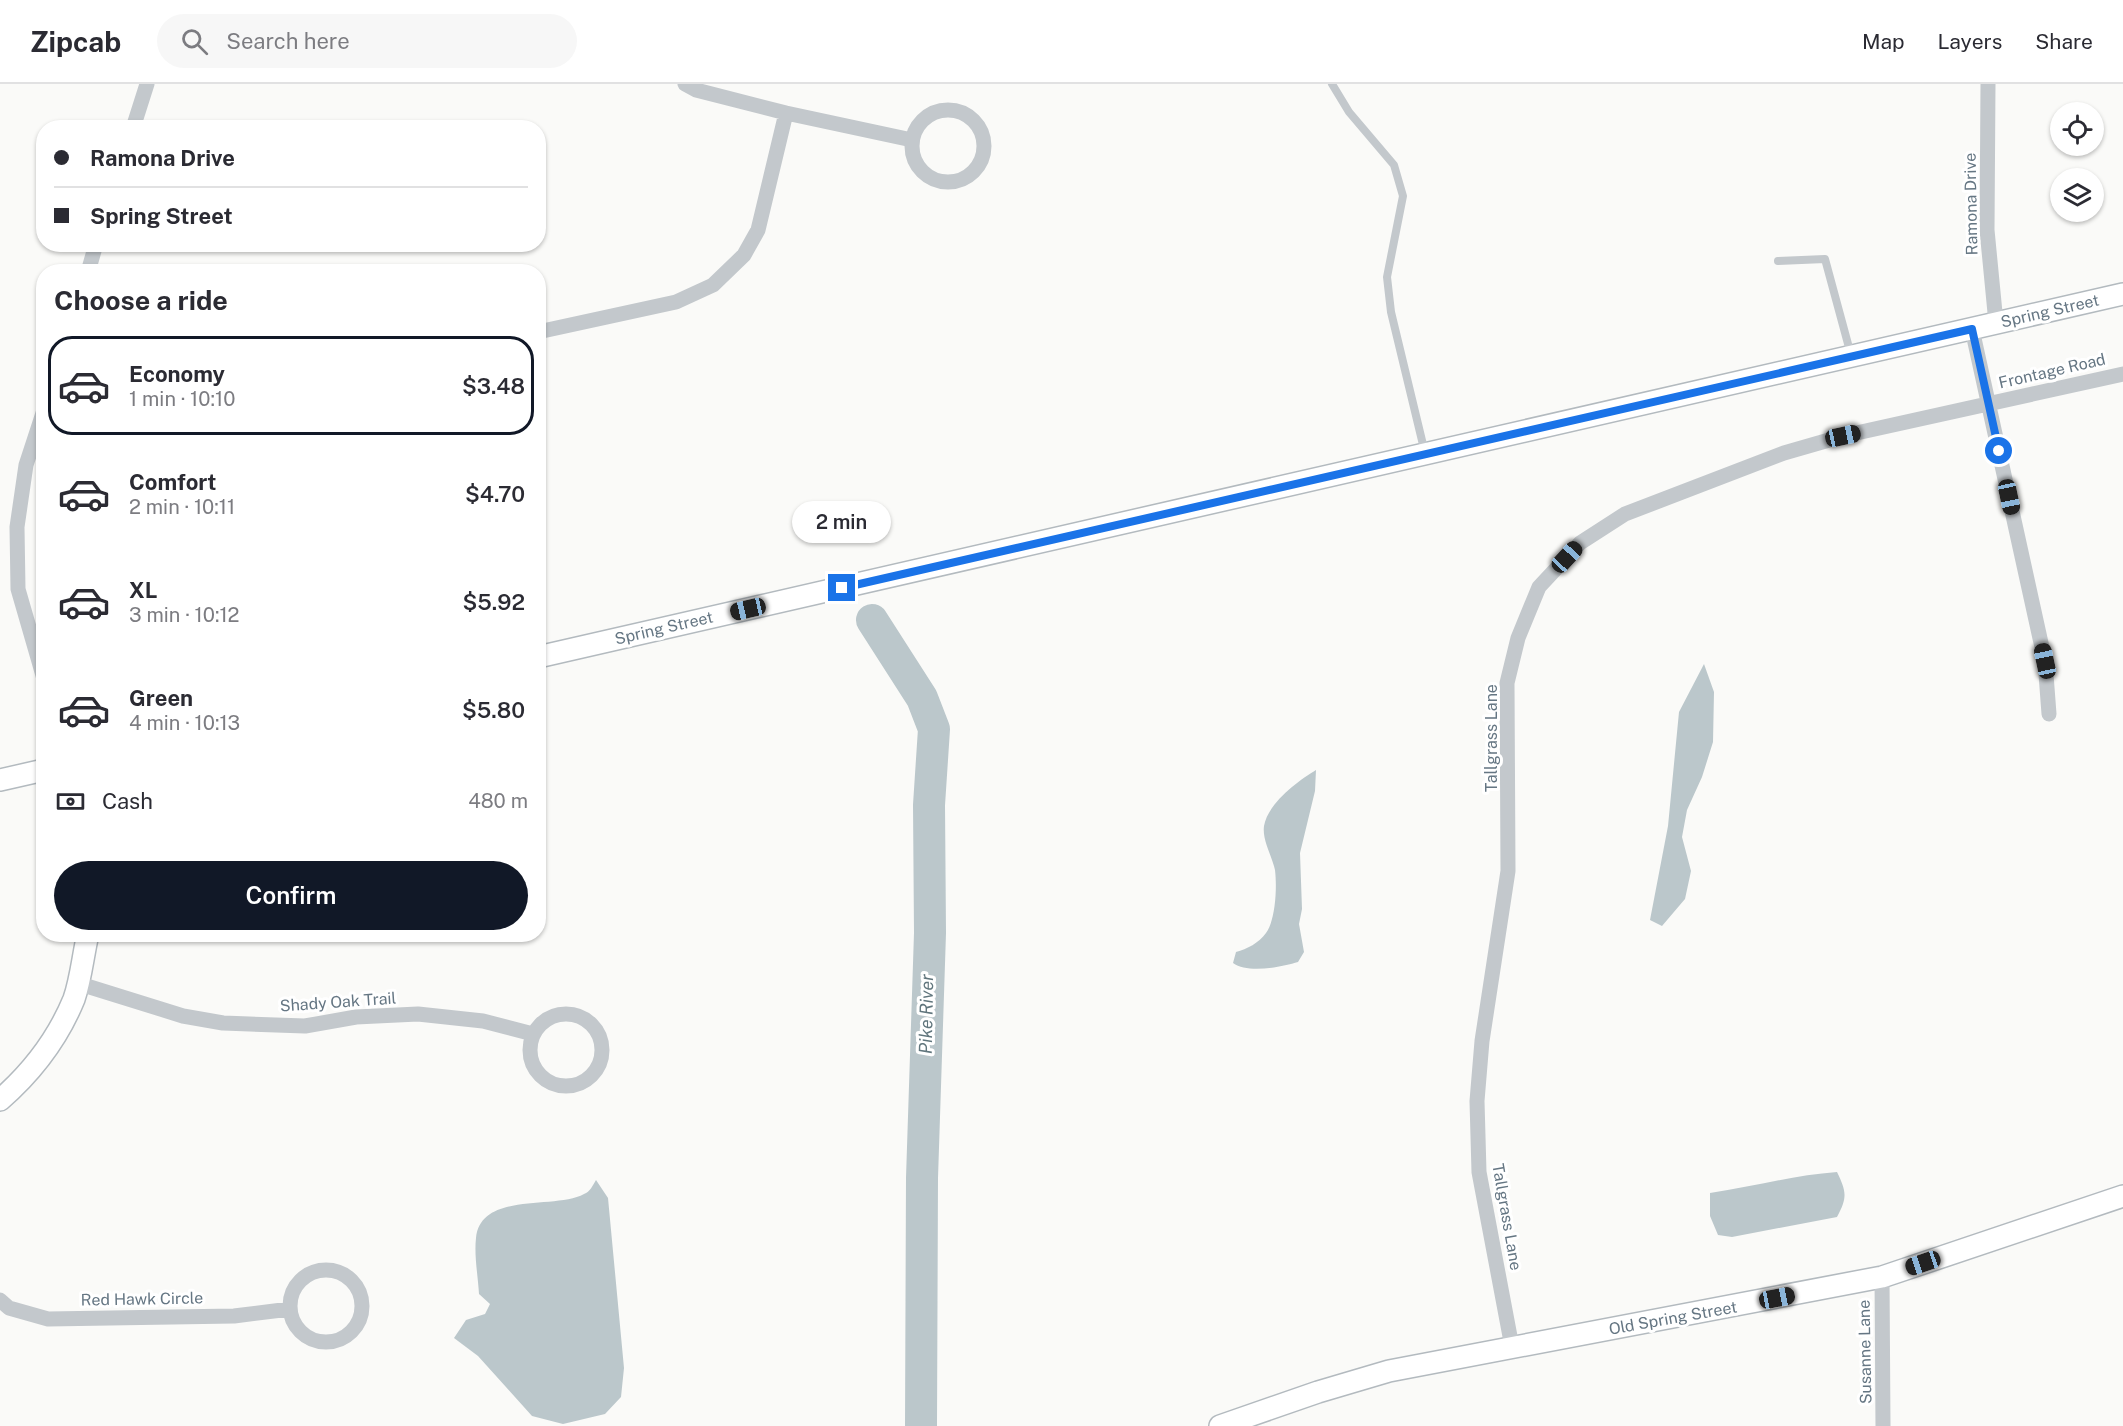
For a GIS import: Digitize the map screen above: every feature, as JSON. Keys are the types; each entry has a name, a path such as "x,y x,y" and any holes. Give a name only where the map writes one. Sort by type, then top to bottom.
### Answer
{"main road":[{"name":"Spring Street","path":"546,655 2123,294"},
{"path":"0,780 36,772"},
{"path":"0,1100 26,1077 52,1039 74,998 86,942"},
{"name":"Old Spring Street","path":"1220,1426 1318,1392 1389,1371 1714,1311 1882,1277 2123,1196"}],"street":[{"path":"136,120 147,84"},
{"path":"685,84 696,90 786,113 912,140"},
{"name":"Ramona Drive","path":"1988,84 1987,230 1996,323"},
{"path":"946,109 959,111 979,126 984,150 974,171 954,181 943,181 922,171 912,151 912,140 916,128 924,119 946,109"},
{"path":"546,330 676,302 713,285 744,255 758,230 786,113"},
{"path":"1972,329 2045,661 2049,714"},
{"name":"Frontage Road","path":"1989,404 2123,374"},
{"name":"Tallgrass Lane","path":"1512,1347 1479,1172 1477,1101 1482,1041 1508,871 1507,683 1518,638 1539,586 1580,543 1625,514 1784,453 1843,436 1989,404"},
{"path":"36,434 26,465 16,527 18,589 36,651"},
{"name":"Shady Oak Trail","path":"77,983 183,1016 223,1023 305,1026 356,1017 418,1014 483,1021 533,1034"},
{"path":"563,1014 581,1018 596,1029 601,1041 602,1053 599,1065 582,1083 570,1086 549,1082 533,1066 530,1044 533,1034 551,1017 563,1014"},
{"path":"326,1270 349,1278 357,1287 362,1311 351,1332 331,1342 308,1338 299,1330 290,1309 296,1286 314,1272 326,1270"},
{"name":"Susanne Lane","path":"1882,1277 1883,1426"},
{"name":"Red Hawk Circle","path":"0,1300 9,1308 48,1319 234,1316 290,1309"}],"lane":[{"path":"1332,84 1349,112 1394,165 1403,196 1387,277 1391,312 1425,454"},
{"path":"1778,261 1825,259 1852,356"}],"shaded area":[{"path":"1704,664 1714,692 1713,742 1702,777 1687,810 1682,837 1691,871 1685,899 1662,926 1650,920 1668,826 1679,712"},
{"path":"1316,770 1315,791 1300,853 1302,909 1299,924 1304,952 1298,962 1283,966 1256,969 1239,966 1233,963 1236,952 1263,937 1274,911 1276,877 1264,837 1267,817 1277,801"},
{"path":"1837,1172 1842,1184 1844,1199 1837,1217 1732,1237 1718,1235 1710,1216 1710,1193"},
{"path":"596,1180 608,1198 624,1368 621,1397 605,1414 563,1424 532,1416 478,1356 454,1338 466,1320 485,1314 490,1304 479,1294 476,1238 481,1223 491,1214 505,1208 521,1204 571,1199 590,1190"}],"waterway":[{"name":"Pike River","path":"872,620 922,698 934,729 929,805 930,933 922,1178 921,1426"}],"route":[{"path":"842,588 1972,329 1999,451"}]}
